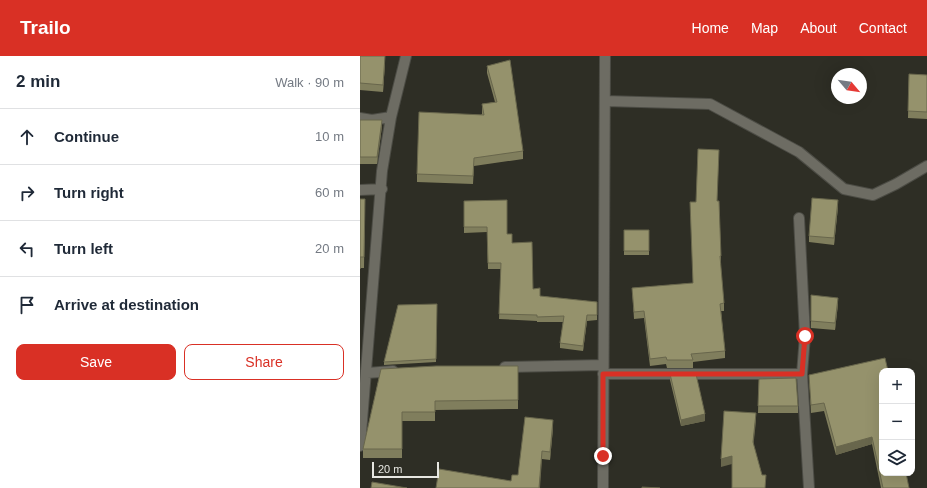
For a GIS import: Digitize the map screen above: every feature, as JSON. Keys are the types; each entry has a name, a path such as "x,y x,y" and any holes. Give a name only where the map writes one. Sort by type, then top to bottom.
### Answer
{"street":[{"path":"360,446 364,369 382,189 382,171 391,117 406,56"},
{"path":"603,488 605,56"},
{"path":"605,101 710,104 799,152 844,189 873,194 896,184 927,166"},
{"path":"360,118 372,120 391,117"},
{"path":"360,190 382,189"},
{"path":"799,218 805,336 802,374 809,488"},
{"path":"495,367 802,374"},
{"path":"364,369 404,371"}],"building":[{"path":"360,56 385,56 383,85 360,83"},
{"path":"510,60 523,151 474,158 473,176 417,174 419,112 484,115 482,104 497,102 487,66"},
{"path":"909,74 927,75 927,112 908,111"},
{"path":"360,120 382,120 377,157 360,157"},
{"path":"698,149 719,150 717,201 719,201 720,256 724,303 720,304 725,351 691,354 693,360 667,360 666,357 650,359 644,311 634,312 632,288 693,283 690,202 696,202"},
{"path":"812,198 838,200 834,238 809,236"},
{"path":"360,199 365,199 364,257 360,257"},
{"path":"507,200 507,234 512,234 512,243 532,242 533,289 540,288 540,296 597,302 597,315 587,315 583,346 560,343 564,316 537,317 537,315 499,314 501,263 488,263 487,227 464,227 464,201"},
{"path":"624,230 649,230 649,251 624,251"},
{"path":"811,295 838,298 835,323 811,321"},
{"path":"437,304 436,359 384,362 398,305"},
{"path":"885,358 887,368 879,368 879,469 872,437 836,447 824,403 811,405 809,375"},
{"path":"436,366 518,366 518,400 435,401 435,412 402,412 402,449 363,449 381,369"},
{"path":"670,374 696,374 705,414 681,420"},
{"path":"796,378 798,406 758,406 759,379"},
{"path":"724,411 756,413 753,442 762,475 766,475 765,488 732,488 732,456 721,459"},
{"path":"525,417 553,420 550,452 542,451 539,488 436,488 439,469 511,481 512,475 518,475"},
{"path":"880,476 907,476 909,488 883,488"},
{"path":"372,482 407,488 371,488"}],"route":[{"path":"603,456 603,374 802,374 805,336"}]}
